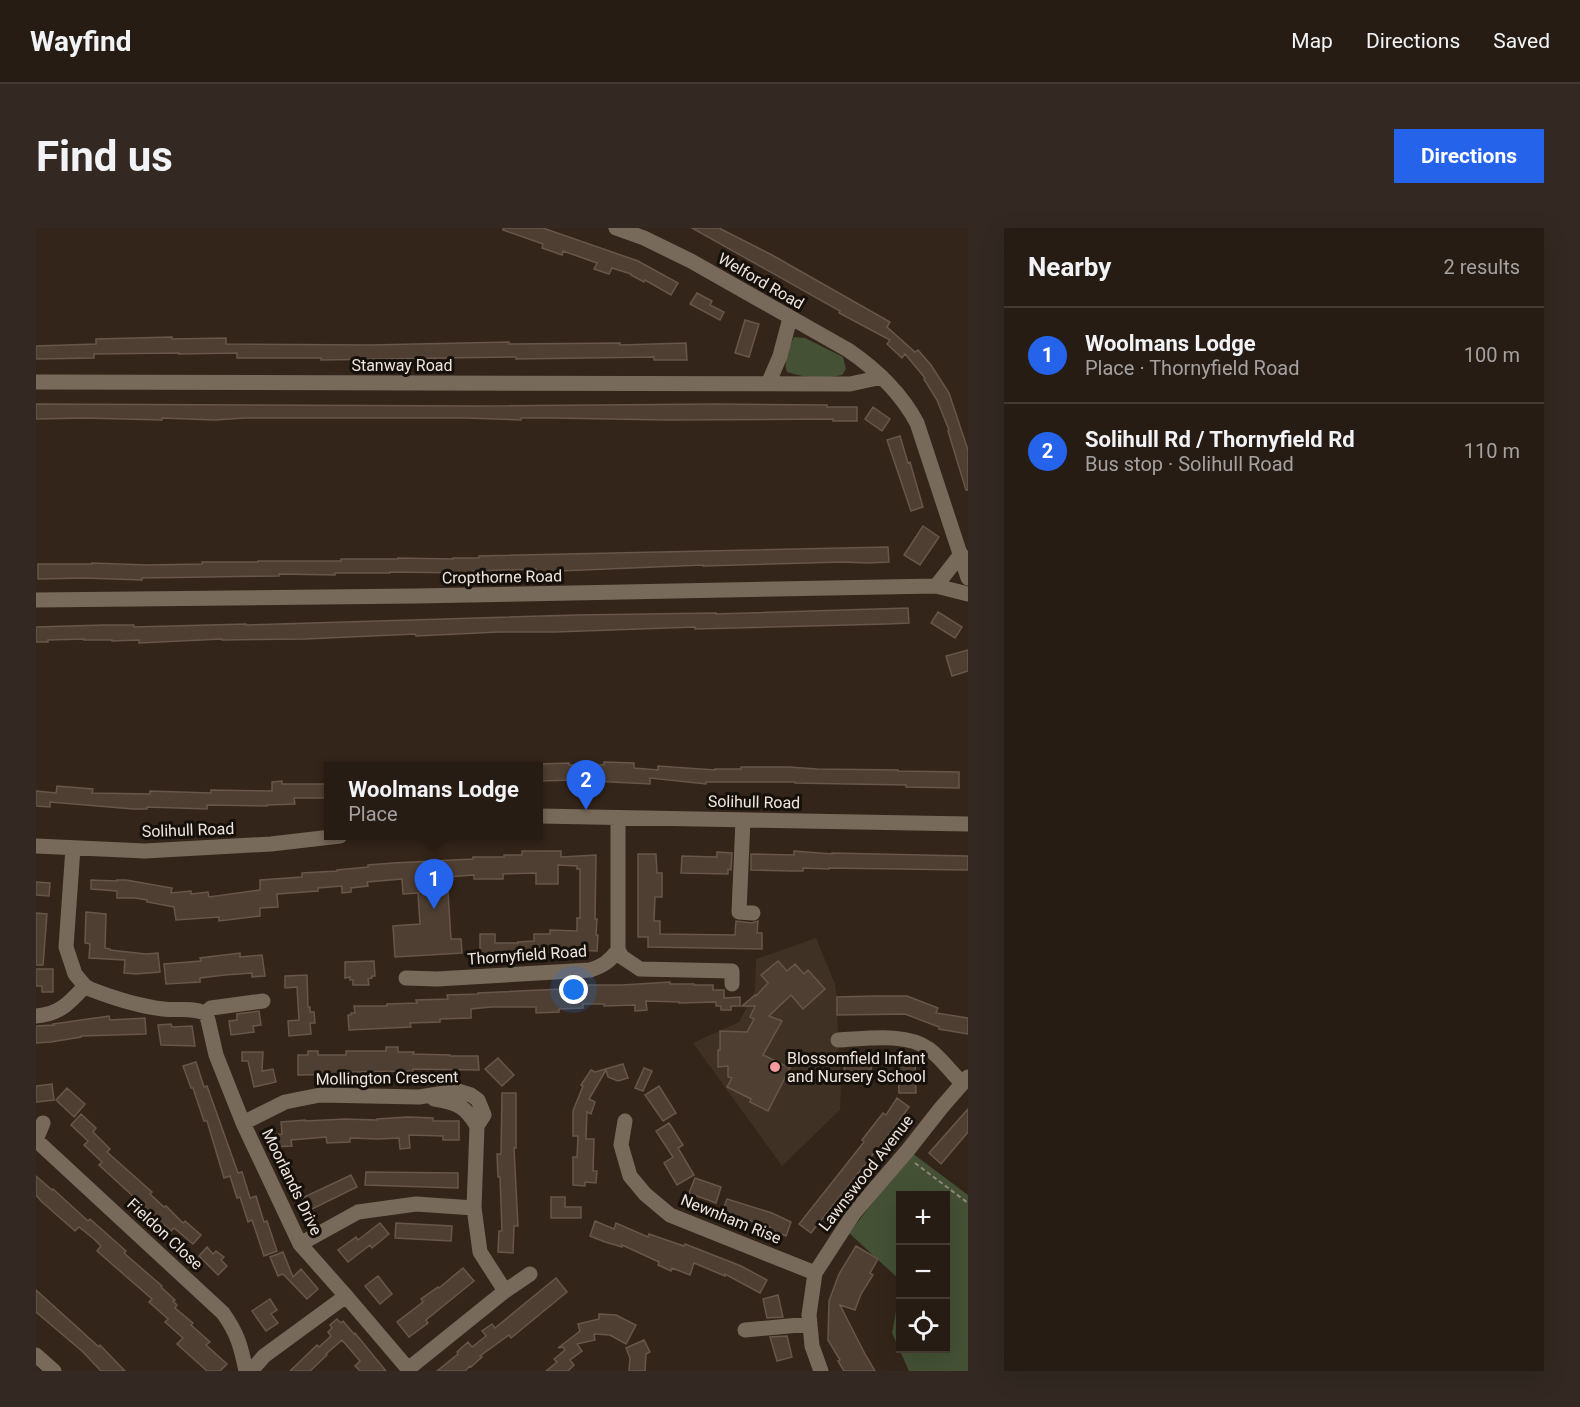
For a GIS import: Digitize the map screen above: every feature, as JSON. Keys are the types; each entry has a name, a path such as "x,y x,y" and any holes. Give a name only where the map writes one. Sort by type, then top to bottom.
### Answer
{"street":[{"name":"Welford Road","path":"616,228 644,238 691,261 848,350 882,377"},
{"path":"768,384 780,356 790,318"},
{"path":"882,377 897,392 916,423 968,578"},
{"name":"Stanway Road","path":"36,382 850,384 882,377"},
{"path":"936,586 961,554"},
{"name":"Cropthorne Road","path":"36,600 415,597 936,586 968,594"},
{"name":"Solihull Road","path":"543,816 968,824"},
{"path":"618,818 618,950 622,957 640,969 732,971 732,984"},
{"path":"743,820 739,912 753,913"},
{"name":"Solihull Road","path":"36,846 145,850 271,844 324,838"},
{"path":"73,849 66,947 75,974 85,986 100,993 162,1009 194,1009 206,1013 211,1008 263,1002"},
{"name":"Thornyfield Road","path":"406,978 437,979 590,970 608,963 618,950"},
{"path":"36,1016 57,1011 68,1004 85,986"},
{"name":"Moorlands Drive","path":"206,1013 216,1055 243,1123 300,1244 409,1370"},
{"path":"838,1040 900,1038 913,1041 929,1049 965,1080"},
{"name":"Lawnswood Avenue","path":"821,1371 812,1346 809,1315 815,1273 854,1213 965,1080"},
{"name":"Mollington Crescent","path":"243,1123 285,1102 320,1095 419,1097 458,1091 471,1095 478,1100 484,1115 477,1126 474,1208 480,1252 505,1291"},
{"name":"Newnham Rise","path":"625,1121 621,1145 630,1176 645,1194 670,1215 815,1273"},
{"name":"Fieldon Close","path":"43,1123 36,1140 223,1313 240,1343 246,1371"},
{"path":"300,1244 358,1212 416,1204 474,1208"},
{"path":"409,1370 505,1291 530,1274"},
{"path":"251,1371 264,1356 346,1296"},
{"path":"745,1330 810,1324"},
{"path":"36,1355 54,1371"}],"path":[{"path":"908,1150 912,1153 912,1160 968,1203"}],"shaded area":[{"name":"Blossomfield Infant and Nursery School","path":"816,938 835,984 837,997 840,1110 782,1166 693,1043 739,1022 755,992 756,959"}],"green space":[{"path":"794,337 805,338 843,357 846,369 842,375 814,377 787,372 786,359"},
{"path":"912,1153 968,1195 968,1371 909,1371 901,1353 950,1353 950,1191 896,1191 896,1276 849,1233"},
{"path":"896,1312 896,1342 892,1333"}],"building":[{"path":"503,228 543,228 638,261 678,283 671,295 631,274 612,268 609,274 594,269 597,263 563,251 562,255 542,248 543,244 503,230"},
{"path":"692,228 719,228 772,255 890,322 887,327 915,352 918,350 949,393 968,450 968,490 966,490 949,430 937,400 925,378 905,354 902,358 887,344 890,340"},
{"path":"697,293 712,301 710,305 724,312 720,320 690,304"},
{"path":"745,320 759,324 749,357 735,353"},
{"path":"172,337 172,339 226,338 226,344 370,345 509,342 509,344 620,343 620,345 686,343 687,360 654,360 654,357 516,359 516,357 321,360 321,358 237,358 237,353 94,354 94,358 36,359 36,346 96,344 96,339"},
{"path":"36,404 827,405 827,407 857,407 857,421 553,418 521,418 521,420 466,418 36,419"},
{"path":"873,407 890,419 882,431 865,419"},
{"path":"900,436 923,507 911,511 887,440"},
{"path":"923,526 939,537 920,565 904,555"},
{"path":"888,547 889,562 868,563 703,565 536,572 536,569 473,571 473,573 279,574 279,576 142,578 142,580 38,579 38,564 147,565 202,564 202,562 341,561 341,559 453,559 479,558 479,556"},
{"path":"908,608 909,623 887,624 695,629 695,627 416,636 415,634 139,643 139,640 84,639 36,642 36,627 246,625"},
{"path":"938,612 962,627 955,638 931,623"},
{"path":"968,650 968,671 952,676 946,656"},
{"path":"604,762 634,763 634,768 658,770 658,766 715,770 741,769 741,767 789,767 959,772 959,788 795,782 706,782 706,784 650,778 650,784 543,781 543,764 604,765"},
{"path":"272,782 324,784 324,798 294,798 295,804 267,806 207,805 207,809 147,807 147,809 133,809 50,802 50,807 36,806 36,791 56,793 57,786 93,789 92,793 150,794 150,791 211,793 211,790 272,791"},
{"path":"522,851 561,851 561,857 596,855 597,951 566,950 566,953 546,952 546,955 480,957 480,934 495,934 495,943 518,943 534,941 534,934 550,934 550,930 577,931 577,918 580,918 580,869 577,869 577,866 558,865 558,884 536,884 536,873 503,874 503,879 474,879 474,875 447,877 451,939 461,939 462,953 395,957 393,926 420,924 418,893 403,894 402,879 367,882 368,886 351,888 351,892 342,893 342,886 318,888 318,891 277,894 278,907 260,908 260,916 219,921 219,917 176,920 174,907 135,898 117,898 117,891 91,889 91,880 126,880 172,888 171,893 208,892 209,897 260,890 260,880 302,877 302,873 337,871 393,863 504,857 504,855 522,855"},
{"path":"794,851 832,854 968,856 968,870 803,868 803,871 751,870 751,854 794,855"},
{"path":"717,852 732,853 731,870 728,869 728,874 681,873 682,856 717,857"},
{"path":"638,854 656,854 657,873 662,873 662,897 655,897 654,921 660,921 660,934 735,935 736,921 752,923 758,921 757,933 762,933 762,949 648,947 648,937 638,937"},
{"path":"36,882 50,883 49,896 36,895"},
{"path":"86,912 106,914 105,948 146,954 158,953 160,972 124,973 125,960 89,958 90,944 85,943"},
{"path":"36,913 47,914 43,965 36,965"},
{"path":"240,953 240,957 262,955 265,976 252,977 252,973 225,975 200,978 200,982 166,984 164,964 201,961 200,958"},
{"path":"374,961 375,976 368,979 369,985 353,985 350,977 345,978 345,962"},
{"path":"778,961 787,971 795,964 804,974 808,970 825,989 803,1009 791,995 769,1016 782,1021 763,1055 790,1068 768,1111 727,1087 732,1078 728,1077 728,1066 718,1067 718,1050 720,1050 720,1031 747,1032 754,1019 750,1017 755,1006 742,1006 768,983 761,975"},
{"path":"36,969 53,969 53,992 42,992 42,986 36,986"},
{"path":"307,975 308,1007 310,1007 310,1012 314,1012 315,1023 310,1023 311,1034 289,1036 288,1021 299,1020 297,987 285,988 285,976"},
{"path":"670,982 670,984 713,985 713,990 724,990 724,998 740,997 740,1006 731,1006 731,1010 721,1010 721,1006 716,1006 716,1002 646,1001 647,1010 635,1011 635,1005 583,1004 583,1008 536,1013 536,1007 491,1007 471,1009 471,1018 410,1023 411,1027 349,1030 348,1015 355,1013 354,1006 417,1003 416,1000 448,999 447,995 584,988 583,985"},
{"path":"907,996 938,1008 936,1013 968,1018 968,1034 939,1029 939,1027 905,1014 837,1015 837,997"},
{"path":"259,1011 261,1025 253,1026 254,1032 231,1035 229,1021 237,1020 237,1014"},
{"path":"109,1016 110,1020 145,1018 146,1034 81,1036 36,1043 36,1026"},
{"path":"171,1024 172,1027 192,1026 195,1046 161,1045 158,1025"},
{"path":"386,1047 398,1047 398,1052 414,1052 413,1054 478,1056 479,1070 413,1069 413,1071 298,1075 298,1055 308,1055 308,1051 318,1051 318,1055 346,1055 346,1051 386,1051"},
{"path":"242,1052 263,1052 262,1071 273,1069 276,1082 254,1087 248,1061 242,1061"},
{"path":"845,1056 871,1057 871,1074 844,1073"},
{"path":"498,1058 514,1075 502,1086 485,1069"},
{"path":"915,1061 916,1093 899,1093 898,1062"},
{"path":"196,1062 238,1173 242,1172 250,1198 256,1196 264,1222 267,1221 277,1251 264,1256 252,1220 248,1222 230,1176 224,1178 207,1121 204,1121 183,1066"},
{"path":"623,1064 628,1078 618,1081 608,1077 606,1070 589,1099 595,1102 591,1114 587,1112 586,1139 594,1139 593,1171 597,1171 596,1183 585,1182 585,1186 573,1185 573,1157 577,1157 578,1136 573,1136 573,1111 583,1086 581,1085 591,1070 595,1072"},
{"path":"644,1068 652,1071 643,1091 635,1088"},
{"path":"52,1084 54,1100 36,1102 36,1086"},
{"path":"659,1086 676,1113 663,1121 645,1095"},
{"path":"67,1088 85,1104 74,1117 56,1100"},
{"path":"502,1093 516,1093 516,1148 514,1148 518,1226 514,1226 513,1253 498,1252 499,1231 502,1231 497,1154 501,1154"},
{"path":"897,1098 909,1107 811,1233 799,1224 864,1142 862,1140 883,1113 886,1115"},
{"path":"968,1109 968,1132 941,1164 929,1153"},
{"path":"81,1114 96,1128 93,1132 110,1149 107,1152 152,1192 150,1194 164,1207 166,1206 183,1223 185,1221 201,1235 193,1244 174,1228 171,1231 99,1165 102,1162 84,1145 88,1141 71,1125"},
{"path":"433,1118 433,1121 459,1121 459,1140 443,1140 443,1136 409,1135 410,1148 400,1149 399,1138 350,1138 350,1142 327,1143 326,1137 291,1140 292,1146 272,1147 271,1135 282,1134 281,1122"},
{"path":"669,1123 683,1145 678,1148 694,1175 677,1185 664,1163 673,1157 656,1131"},
{"path":"366,1172 458,1173 458,1188 365,1185"},
{"path":"351,1175 357,1187 308,1211 302,1198"},
{"path":"36,1176 88,1221 90,1219 162,1286 175,1300 173,1301 177,1305 175,1308 193,1323 191,1325 210,1342 206,1345 227,1364 220,1371 207,1371 177,1344 183,1338 165,1322 168,1319 149,1302 152,1299 97,1251 101,1246 94,1239 79,1227 75,1231 41,1201 36,1195"},
{"path":"695,1178 721,1187 716,1203 689,1193"},
{"path":"551,1197 565,1197 565,1207 581,1207 581,1218 551,1218"},
{"path":"727,1199 772,1213 791,1222 786,1236 769,1229 770,1227 722,1212"},
{"path":"595,1221 614,1229 616,1223 648,1237 649,1234 684,1246 685,1244 741,1266 767,1280 760,1293 725,1274 725,1276 694,1263 690,1275 672,1268 671,1271 658,1265 659,1262 622,1245 622,1247 590,1236"},
{"path":"380,1223 389,1234 372,1248 370,1245 348,1262 338,1250 356,1237 358,1240"},
{"path":"396,1223 452,1226 451,1241 395,1238"},
{"path":"856,1246 878,1259 870,1273 873,1275 861,1294 855,1310 840,1305 875,1371 844,1371 828,1340 829,1301 839,1274"},
{"path":"207,1247 213,1254 216,1251 224,1257 221,1260 227,1266 218,1275 199,1256"},
{"path":"283,1252 293,1277 301,1269 318,1289 307,1299 283,1274 278,1276 270,1257"},
{"path":"463,1268 474,1281 409,1337 397,1322 423,1302 421,1299 439,1288"},
{"path":"378,1276 392,1294 380,1304 365,1286"},
{"path":"556,1278 567,1292 511,1338 509,1335 480,1356 482,1357 465,1371 437,1371 458,1354 457,1352 468,1342 472,1347 486,1336 482,1331 492,1324 495,1328"},
{"path":"36,1290 99,1347 100,1345 125,1371 101,1371 83,1352 36,1312"},
{"path":"778,1295 783,1317 767,1318 763,1299"},
{"path":"270,1299 277,1310 271,1314 278,1323 266,1331 252,1311"},
{"path":"599,1314 616,1315 636,1325 626,1344 610,1335 594,1334 595,1340 577,1344 582,1351 570,1360 574,1365 568,1371 546,1371 557,1362 554,1359 565,1350 563,1347 558,1348 580,1331 578,1324 599,1319"},
{"path":"337,1319 341,1323 343,1321 355,1333 386,1371 360,1371 355,1366 360,1361 342,1340 310,1371 290,1371 317,1345 319,1347 331,1336 328,1332 332,1328 330,1325"},
{"path":"787,1336 792,1357 777,1361 770,1337"},
{"path":"644,1340 650,1352 646,1354 645,1371 629,1371 630,1358 626,1348"}],"place":[{"name":"Solihull Rd / Thornyfield Rd","path":"586,810"},
{"name":"Woolmans Lodge","path":"434,909"},
{"name":"Blossomfield Infant and Nursery School","path":"775,1067"}]}
